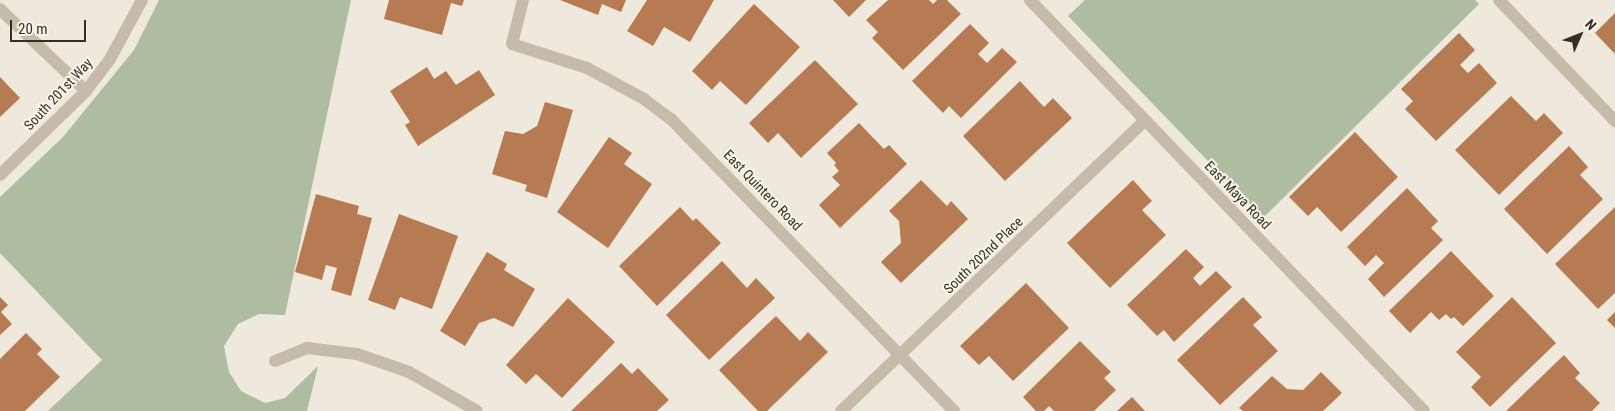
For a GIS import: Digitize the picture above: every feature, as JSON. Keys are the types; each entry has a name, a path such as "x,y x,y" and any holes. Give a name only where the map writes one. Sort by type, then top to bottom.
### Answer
{"street":[{"name":"South 201st Way","path":"0,175 86,90 110,59 142,0"},
{"name":"East Quintero Road","path":"523,0 512,44 587,68 644,99 671,119 954,411"},
{"name":"East Maya Road","path":"1030,0 1424,411"},
{"path":"1499,0 1615,121"},
{"path":"0,9 86,90"},
{"name":"South 202nd Place","path":"841,411 1145,120"},
{"path":"275,361 307,348 357,354 424,379 477,411"}],"green space":[{"path":"159,0 351,0 285,315 259,314 238,324 224,346 229,372 241,391 265,403 285,398 318,366 307,411 48,411 102,360 0,253 0,197 63,137 134,50"},
{"path":"1085,0 1475,0 1479,4 1263,218 1068,16"}],"building":[{"path":"389,0 464,0 462,6 451,3 442,35 384,19"},
{"path":"560,0 626,0 621,12 602,4 598,15"},
{"path":"647,0 714,0 690,42 664,27 653,46 627,31"},
{"path":"833,0 866,0 849,17"},
{"path":"888,0 929,0 933,4 937,0 947,0 961,14 903,70 872,38 878,32 866,20"},
{"path":"754,4 800,47 746,105 720,81 712,90 692,71"},
{"path":"1615,13 1615,54 1595,33"},
{"path":"970,24 989,43 978,54 987,63 1002,48 1017,62 961,118 949,106 943,113 912,81"},
{"path":"1459,33 1475,50 1460,65 1468,73 1479,63 1497,83 1436,141 1405,109 1413,101 1401,89"},
{"path":"815,60 858,104 801,158 778,133 768,143 749,123"},
{"path":"427,67 434,79 446,71 456,85 479,70 495,95 418,146 405,125 410,122 390,91"},
{"path":"0,77 20,98 0,117"},
{"path":"1020,81 1044,107 1053,98 1072,118 1005,181 963,136"},
{"path":"1511,96 1536,121 1544,113 1563,133 1499,195 1455,150"},
{"path":"545,102 573,110 547,198 525,191 527,185 492,174 505,131 523,134 537,126"},
{"path":"859,123 884,149 889,145 907,164 840,228 819,205 840,185 832,177 839,171 834,165 836,163 827,153"},
{"path":"1355,132 1398,177 1341,232 1317,207 1308,216 1289,197"},
{"path":"609,137 632,153 624,164 652,184 608,248 557,212"},
{"path":"1569,146 1588,167 1580,175 1603,199 1547,254 1504,209"},
{"path":"921,180 947,206 951,201 968,219 901,283 881,262 901,243 899,221 889,211"},
{"path":"1133,180 1152,201 1142,210 1166,235 1110,288 1067,243"},
{"path":"1407,188 1438,221 1431,228 1443,240 1384,297 1368,279 1384,263 1376,255 1365,266 1347,247"},
{"path":"316,194 359,206 357,214 372,218 351,296 331,290 337,268 326,265 322,280 295,272"},
{"path":"680,207 693,221 696,218 721,243 657,306 619,266"},
{"path":"1615,207 1615,293 1598,309 1555,264"},
{"path":"399,214 458,236 432,309 400,297 395,310 368,300"},
{"path":"1186,249 1204,267 1193,278 1200,286 1216,271 1232,287 1174,342 1164,330 1157,336 1127,305"},
{"path":"1451,251 1494,296 1463,326 1454,317 1451,319 1446,314 1439,320 1431,312 1410,333 1389,311"},
{"path":"487,252 507,264 504,270 535,289 513,327 494,318 479,323 465,346 440,331"},
{"path":"722,261 747,288 756,278 775,298 709,360 666,315"},
{"path":"1026,283 1069,328 1013,381 989,356 979,365 960,346"},
{"path":"0,297 8,305 1,312 12,324 0,335"},
{"path":"1243,297 1262,317 1253,325 1278,351 1220,405 1177,360"},
{"path":"1512,297 1556,343 1490,407 1471,387 1481,377 1456,352"},
{"path":"568,298 615,342 562,398 536,374 526,384 506,365"},
{"path":"1615,312 1615,328 1607,320"},
{"path":"776,316 800,341 808,332 828,352 767,411 758,411 719,370"},
{"path":"26,333 42,349 37,354 60,377 25,411 0,411 0,359"},
{"path":"1080,341 1111,372 1104,378 1116,390 1094,411 1054,411 1049,406 1044,411 1036,411 1023,397"},
{"path":"1564,355 1580,373 1575,378 1600,403 1592,411 1506,411"},
{"path":"621,363 632,374 638,368 669,400 657,411 571,411"},
{"path":"1321,372 1342,393 1323,411 1243,411 1239,408 1272,376 1287,389 1303,390"},
{"path":"1132,397 1145,411 1117,411"}]}
